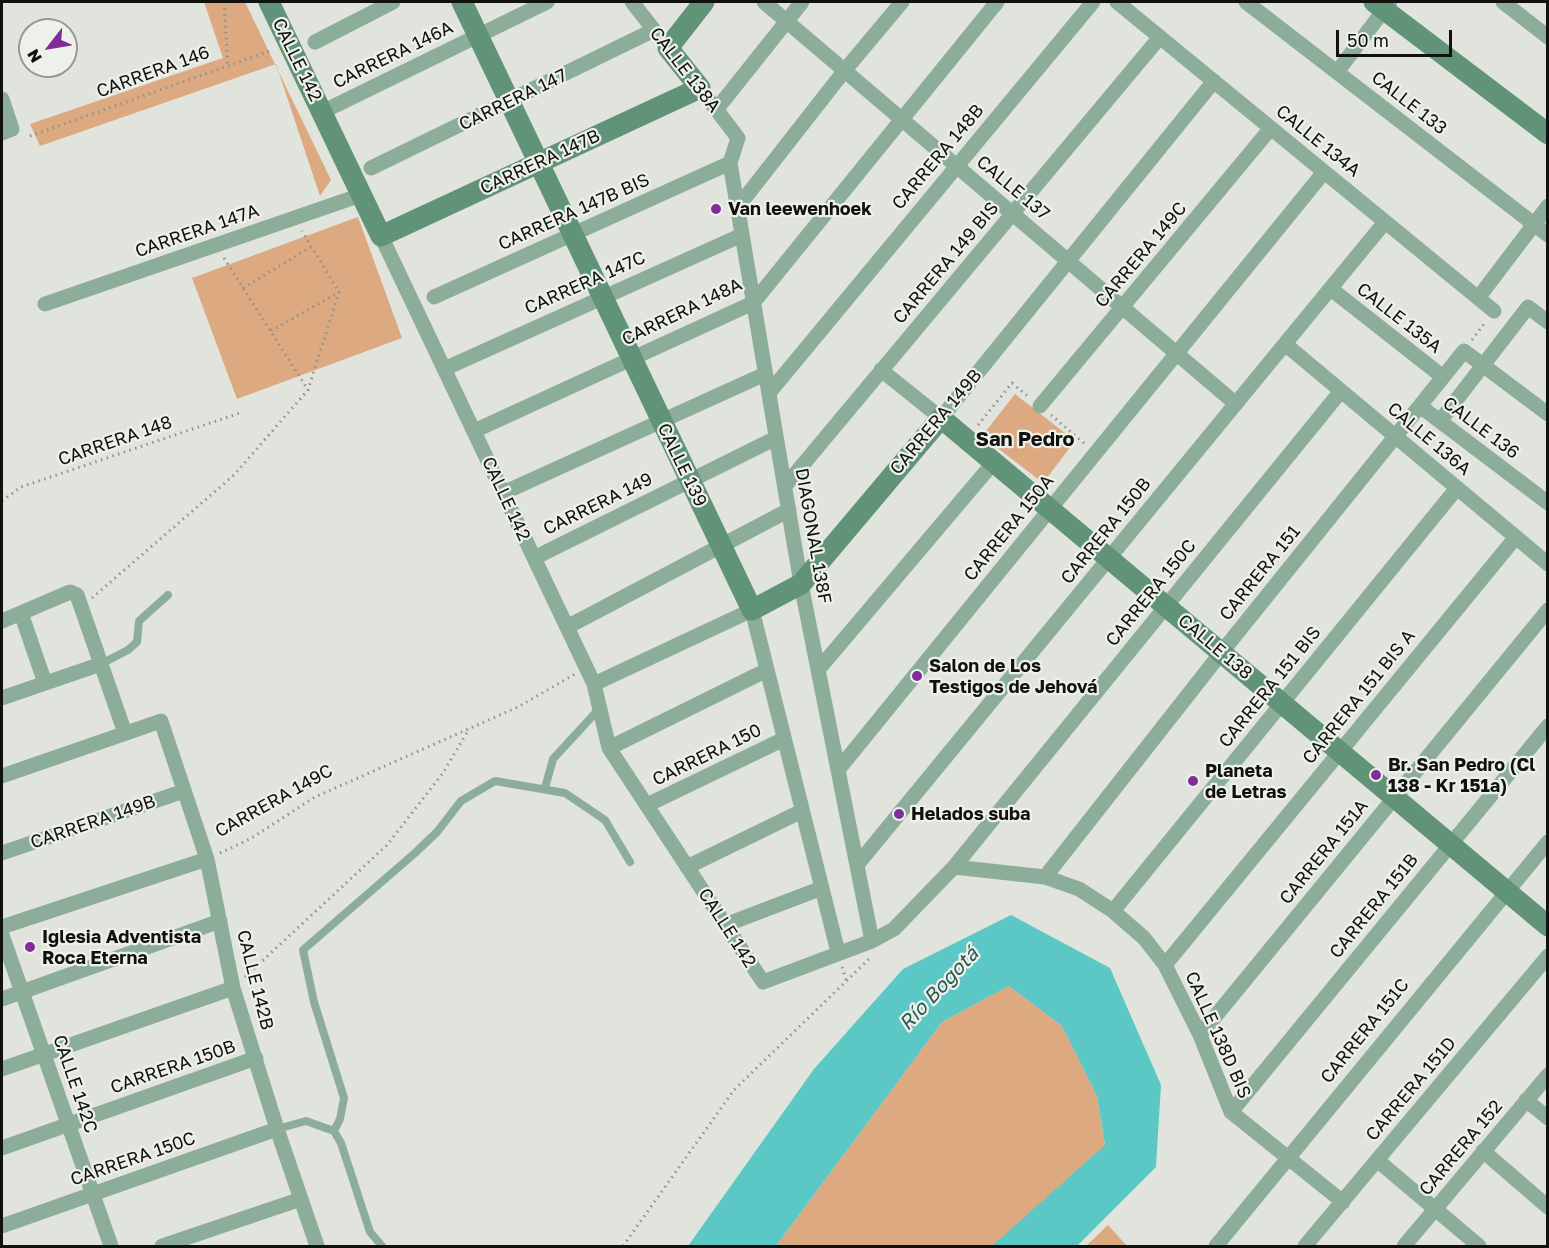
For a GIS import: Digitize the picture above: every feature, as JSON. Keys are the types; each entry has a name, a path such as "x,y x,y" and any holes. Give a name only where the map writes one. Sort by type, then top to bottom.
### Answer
{"main road":[{"name":"CALLE 142","path":"269,2 381,236"},
{"name":"CALLE 139","path":"462,2 752,610"},
{"path":"668,48 704,2"},
{"path":"1383,4 1548,134"},
{"name":"CALLE 138A","path":"668,48 700,88"},
{"name":"CARRERA 147B","path":"381,236 700,88"},
{"name":"CALLE 138","path":"940,418 1548,926"},
{"name":"CARRERA 149B","path":"752,610 801,584 940,418"}],"street":[{"path":"315,42 393,2"},
{"name":"CARRERA 146A","path":"322,112 547,2"},
{"name":"CALLE 138A","path":"632,2 668,48"},
{"name":"CALLE 137","path":"764,2 1236,404"},
{"path":"716,110 802,2"},
{"path":"737,208 844,70 902,2"},
{"name":"CARRERA 148A","path":"474,431 753,303 997,2"},
{"name":"CARRERA 148B","path":"769,393 1093,2"},
{"name":"CALLE 134A","path":"1117,2 1494,311"},
{"name":"CALLE 133","path":"1246,2 1548,235"},
{"path":"1503,2 1548,37"},
{"path":"1338,72 1383,4"},
{"name":"CARRERA 147","path":"370,168 510,102 654,30"},
{"name":"CARRERA 149 BIS","path":"784,486 1160,37"},
{"name":"CARRERA 149B","path":"940,418 1214,81"},
{"name":"CALLE 138A","path":"700,88 738,138"},
{"path":"2,99 7,131"},
{"name":"CARRERA 149C","path":"1040,406 1271,128"},
{"name":"DIAGONAL 138F","path":"738,138 730,163 737,208 801,584 872,941"},
{"name":"CARRERA 147B BIS","path":"434,297 730,163"},
{"name":"CARRERA 150A","path":"838,770 1324,172"},
{"name":"CARRERA 147A","path":"45,304 361,195"},
{"path":"1478,298 1548,206"},
{"name":"CARRERA 150B","path":"857,865 1385,222"},
{"name":"CARRERA 147C","path":"444,369 742,235"},
{"name":"CALLE 142","path":"381,236 594,684 609,748 763,982"},
{"name":"CALLE 135A","path":"1331,289 1443,377"},
{"path":"1440,421 1528,307 1548,322"},
{"name":"CALLE 136A","path":"1285,344 1548,564"},
{"path":"1464,351 1548,414"},
{"name":"CARRERA 151","path":"1045,878 1221,653 1464,351"},
{"name":"CALLE 138","path":"881,370 940,418"},
{"path":"503,493 765,374"},
{"name":"CARRERA 150C","path":"763,982 872,941 894,929 954,867 1341,391"},
{"name":"CALLE 136","path":"1420,406 1548,503"},
{"name":"CARRERA 149","path":"534,558 777,438"},
{"path":"818,670 994,462"},
{"name":"CARRERA 151 BIS","path":"1113,910 1457,488"},
{"path":"567,627 789,510"},
{"name":"CARRERA 151 BIS A","path":"1165,966 1516,537"},
{"path":"2,621 70,592 79,601 125,733 2,776"},
{"name":"CARRERA 149B","path":"594,684 752,610"},
{"name":"CALLE 139","path":"752,610 838,952"},
{"name":"CARRERA 151A","path":"1200,1035 1548,610"},
{"path":"21,614 45,683"},
{"path":"2,698 101,664"},
{"path":"609,748 767,669"},
{"name":"CALLE 142B","path":"125,733 161,721 207,859 233,988 276,1129 317,1246"},
{"name":"CARRERA 151B","path":"1231,1112 1548,726"},
{"name":"CARRERA 150","path":"647,805 784,739"},
{"name":"CARRERA 149B","path":"2,854 184,791"},
{"path":"687,867 802,811"},
{"name":"CARRERA 151C","path":"1216,1246 1548,842"},
{"name":"CARRERA 149C","path":"2,927 207,859"},
{"name":"CALLE 138D BIS","path":"954,867 1045,878 1079,890 1113,910 1144,939 1165,966 1200,1035 1231,1112 1343,1202"},
{"path":"725,925 822,888"},
{"path":"2,999 220,921"},
{"name":"CALLE 142C","path":"2,935 111,1246"},
{"name":"CARRERA 151D","path":"1305,1246 1548,956"},
{"path":"2,1069 233,988"},
{"name":"CARRERA 150B","path":"2,1148 256,1058"},
{"name":"CARRERA 152","path":"1404,1246 1548,1075"},
{"path":"1526,1100 1548,1118"},
{"name":"CARRERA 150C","path":"2,1226 276,1129"},
{"path":"1483,1151 1548,1207"},
{"path":"1377,1160 1479,1246"},
{"path":"162,1246 301,1199"}],"lane":[{"path":"101,664 128,650 137,642 139,621 168,595"},
{"path":"545,788 553,759 600,708"},
{"path":"334,1131 340,1119 344,1098 314,1002 303,950 415,853 437,832 461,801 495,781 565,793 605,820 630,862"},
{"path":"276,1129 306,1121 334,1131 341,1143 370,1232 381,1246"}],"path":[{"path":"224,2 228,66"},
{"name":"CARRERA 146","path":"30,136 289,45"},
{"path":"79,601 234,475 308,390 339,292 302,231"},
{"path":"243,288 311,246"},
{"path":"224,258 308,390"},
{"path":"271,331 339,292"},
{"path":"1464,351 1494,311"},
{"name":"CARRERA 148","path":"2,501 21,487 240,413"},
{"name":"CARRERA 149C","path":"207,859 250,839 315,797 518,707 586,667"},
{"path":"233,988 387,845 443,773 469,729"},
{"path":"622,1246 734,1090 878,951 894,929"}],"shaded area":[{"path":"204,2 245,2 275,64 40,146 30,124 223,58"},
{"path":"278,71 331,180 320,196"},
{"path":"358,217 402,338 237,399 192,278"},
{"path":"1015,394 1075,441 1043,483 982,436"},
{"path":"1009,986 1062,1026 1097,1096 1105,1146 993,1246 776,1246 942,1022"},
{"path":"1108,1225 1127,1246 1086,1246"}],"water":[{"name":"Río Bogotá","path":"1011,915 1110,968 1161,1085 1156,1167 1077,1246 992,1246 1105,1145 1097,1096 1062,1026 1009,986 942,1022 776,1246 688,1246 814,1069 903,969"}],"place":[{"name":"Van leewenhoek","path":"716,209"},
{"name":"Salon de Los Testigos de Jehová","path":"917,676"},
{"name":"Br. San Pedro (Cl 138 - Kr 151a)","path":"1376,775"},
{"name":"Planeta de Letras","path":"1193,781"},
{"name":"Helados suba","path":"899,814"},
{"name":"Iglesia Adventista Roca Eterna","path":"30,947"}],"district":[{"name":"San Pedro","path":"1025,440"}]}
